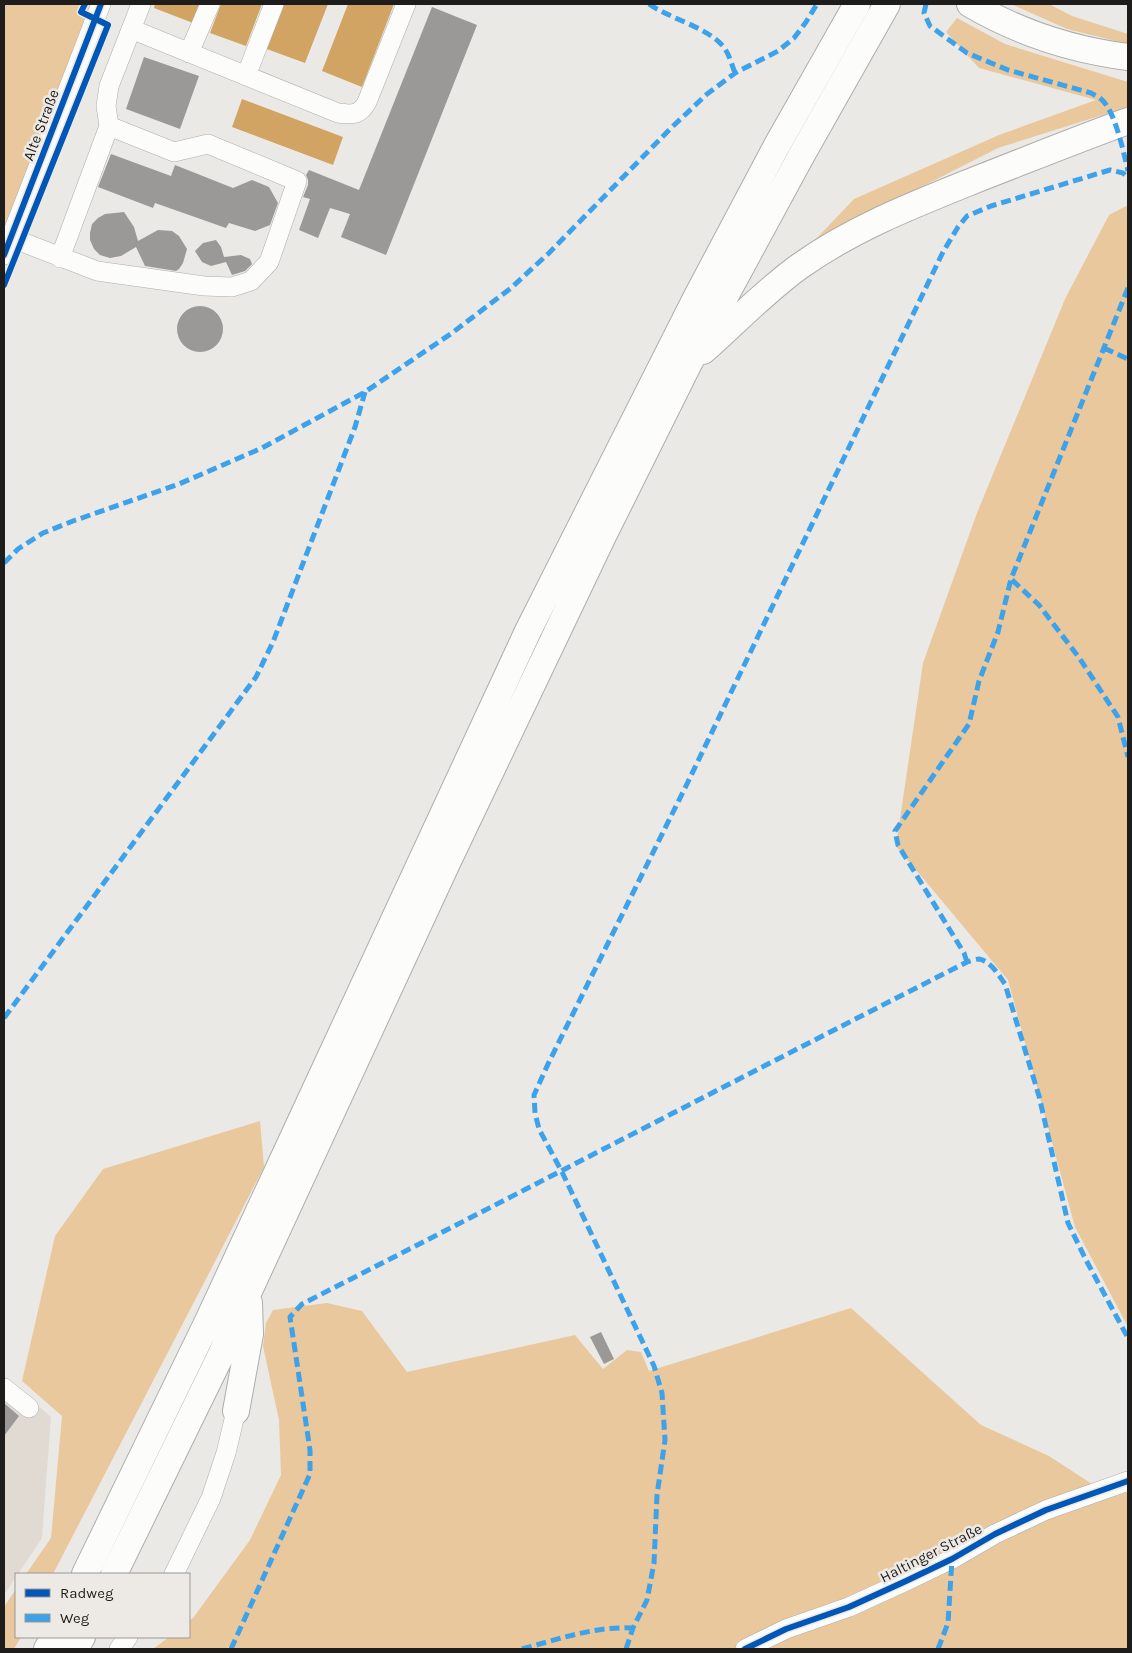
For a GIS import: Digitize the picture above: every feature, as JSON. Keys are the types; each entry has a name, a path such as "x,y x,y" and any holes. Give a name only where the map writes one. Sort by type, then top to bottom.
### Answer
{"highway":[{"path":"85,1573 208,1321 528,631 696,298 776,147 857,4"},
{"path":"114,1573 222,1354 248,1293 452,854 602,538 689,362 800,158 887,4"},
{"path":"970,4 1016,28 1050,40 1108,55 1128,57"},
{"path":"689,362 736,322 772,287 840,240 913,205 1097,132 1128,122"},
{"path":"236,1411 250,1334 248,1293"},
{"path":"47,1649 53,1638"}],"street":[{"name":"Alte Straße","path":"6,243 101,4"},
{"path":"60,258 109,126 106,106 109,86 141,4"},
{"path":"189,53 210,4"},
{"path":"246,76 274,4"},
{"path":"131,30 338,113 348,115 363,109 367,102 406,4"},
{"path":"6,243 60,258 97,272 204,286 232,287 251,281 269,262 297,181 208,144 174,152 109,126"},
{"path":"4,1388 29,1408"},
{"path":"174,1573 211,1498 226,1453 236,1411"},
{"name":"Haltinger Straße","path":"745,1649 786,1629 849,1607 906,1581 952,1559 995,1534 1046,1510 1128,1482"},
{"path":"119,1649 127,1638"}],"shaded area":[{"path":"4,4 91,4 7,228 4,227"},
{"path":"155,4 201,4 193,23 154,8"},
{"path":"221,4 262,4 246,46 210,33"},
{"path":"281,4 328,4 305,63 264,48"},
{"path":"348,4 394,4 362,87 322,71"},
{"path":"1011,4 1049,4 1072,16 1128,34 1128,44 1067,29"},
{"path":"957,18 1005,44 1128,82 1128,107 998,148 813,242 854,199 999,135 1096,100 979,68 946,32"},
{"path":"242,99 343,137 333,165 232,127"},
{"path":"1128,205 1128,1327 1075,1227 1008,980 896,846 923,663 977,513 1065,299 1109,215"},
{"path":"260,1121 264,1167 54,1573 27,1573 51,1538 62,1416 22,1381 55,1236 103,1169"},
{"path":"327,1303 362,1311 407,1372 575,1335 603,1369 627,1350 641,1352 649,1371 851,1308 981,1425 1049,1456 1112,1497 1128,1492 1128,1649 231,1649 228,1647 227,1649 153,1649 168,1638 190,1638 190,1620 250,1540 281,1475 279,1420 263,1346 266,1323 273,1310"},
{"path":"4,1376 51,1417 42,1538 19,1573 15,1573 15,1578 4,1595"},
{"path":"15,1590 15,1638 20,1638 14,1649 4,1649 4,1607"}],"building":[{"path":"432,7 477,25 386,255 341,237 350,214 330,208 318,238 299,230 310,199 303,197 308,185 306,175 309,170 359,190"},
{"path":"144,57 199,76 180,129 126,109"},
{"path":"111,154 171,176 175,165 233,188 252,180 269,187 278,203 270,225 255,231 229,223 226,228 155,203 153,208 98,187"},
{"path":"124,212 134,227 138,241 158,230 172,231 179,236 187,249 179,269 176,271 145,266 136,247 121,256 110,258 100,255 94,249 90,240 92,224 105,214"},
{"path":"216,240 221,247 224,257 241,255 250,259 252,264 245,271 232,275 226,262 211,266 202,262 195,251 203,243"},
{"path":"200,306 213,310 219,316 223,329 219,342 213,348 200,352 187,348 181,342 177,329 181,316 187,310"},
{"path":"601,1332 614,1359 604,1364 590,1337"},
{"path":"4,1403 19,1416 4,1436"}],"marked path":[{"path":"649,4 714,38 726,51 735,73"},
{"path":"4,563 18,549 43,533 179,484 262,448 365,392 452,333 511,288 549,253 670,129 707,94 735,73 778,51 794,38 817,4"},
{"path":"926,4 924,13 930,26 967,53 1008,70 1091,93 1100,98 1111,112 1115,122 1128,171"},
{"path":"626,1649 633,1628 647,1600 654,1563 657,1495 665,1440 662,1393 654,1366 562,1172 539,1129 535,1113 534,1095 686,786 943,252 958,227 967,216 991,206 1110,170 1123,173 1128,178"},
{"path":"1128,288 1011,579 1039,605 1080,659 1118,717 1128,757"},
{"path":"1104,348 1128,359"},
{"path":"4,1018 256,677 273,642 355,427 365,392"},
{"path":"967,962 964,953 898,845 895,831 969,724 979,681 998,632 1011,579"},
{"path":"231,1649 310,1474 310,1450 290,1317 302,1304 967,962 978,959 983,960 994,969 1005,984 1039,1096 1068,1223 1128,1338"},
{"path":"938,1649 948,1623 952,1559"},
{"path":"522,1649 591,1631 633,1628"}],"cycle path":[{"path":"4,285 108,25 81,12 85,4"},
{"path":"4,255 101,4"},
{"path":"745,1649 786,1629 849,1607 906,1581 952,1559 995,1534 1046,1510 1128,1481"}]}
